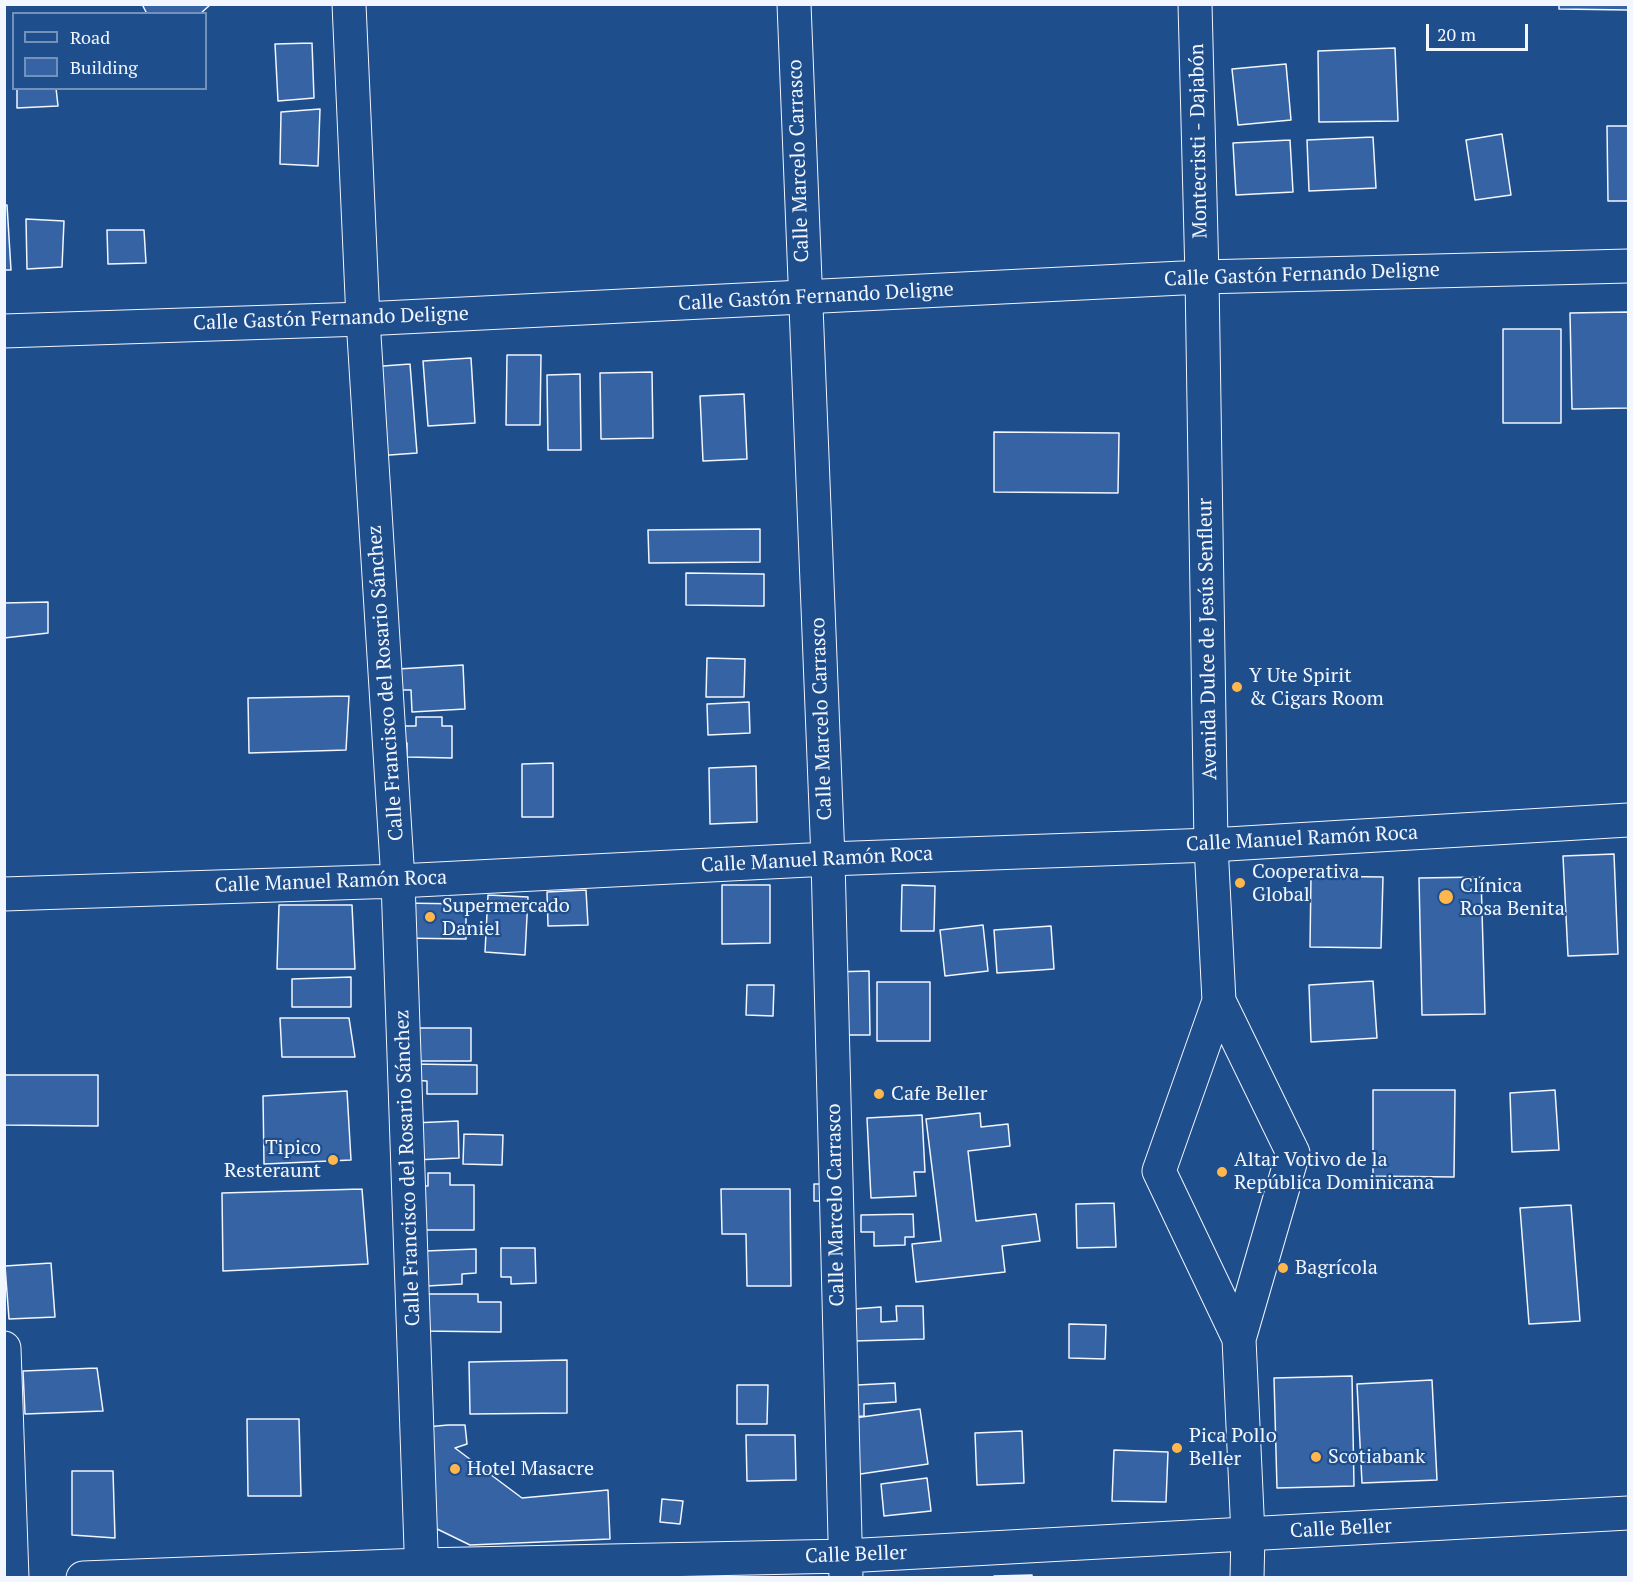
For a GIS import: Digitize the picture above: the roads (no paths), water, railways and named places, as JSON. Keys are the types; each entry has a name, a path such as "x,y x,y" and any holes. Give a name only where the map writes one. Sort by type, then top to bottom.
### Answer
{"street":[{"name":"Calle Francisco del Rosario Sánchez","path":"349,4 363,319 398,881 422,1571"},
{"name":"Calle Marcelo Carrasco","path":"794,4 828,859 845,1567"},
{"name":"Montecristi - Dajabón","path":"1196,4 1202,277"},
{"name":"Calle Gastón Fernando Deligne","path":"4,330 363,319 1202,277 1629,266"},
{"name":"Avenida Dulce de Jesús Senfleur","path":"1202,277 1211,845 1219,1001 1159,1170 1239,1339"},
{"name":"Calle Manuel Ramón Roca","path":"4,894 398,881 828,859 1211,845 1629,820"},
{"name":"Avenida Dulce de Jesús Senfleur","path":"1219,1001 1293,1154 1239,1339 1248,1535 1247,1578"},
{"path":"4,1348 12,1578"},
{"name":"Calle Beller","path":"83,1578 422,1571 845,1567 1248,1535 1629,1513"}],"place":[{"name":"Y Ute Spirit & Cigars Room","path":"1237,687"},
{"name":"Cooperativa Global","path":"1240,883"},
{"name":"Clínica Rosa Benita","path":"1446,897"},
{"name":"Supermercado Daniel","path":"430,917"},
{"name":"Cafe Beller","path":"879,1094"},
{"name":"Tipico Resteraunt","path":"333,1160"},
{"name":"Altar Votivo de la República Dominicana","path":"1222,1172"},
{"name":"Bagrícola","path":"1283,1268"},
{"name":"Pica Pollo Beller","path":"1177,1448"},
{"name":"Scotiabank","path":"1316,1457"},
{"name":"Hotel Masacre","path":"455,1469"}]}
